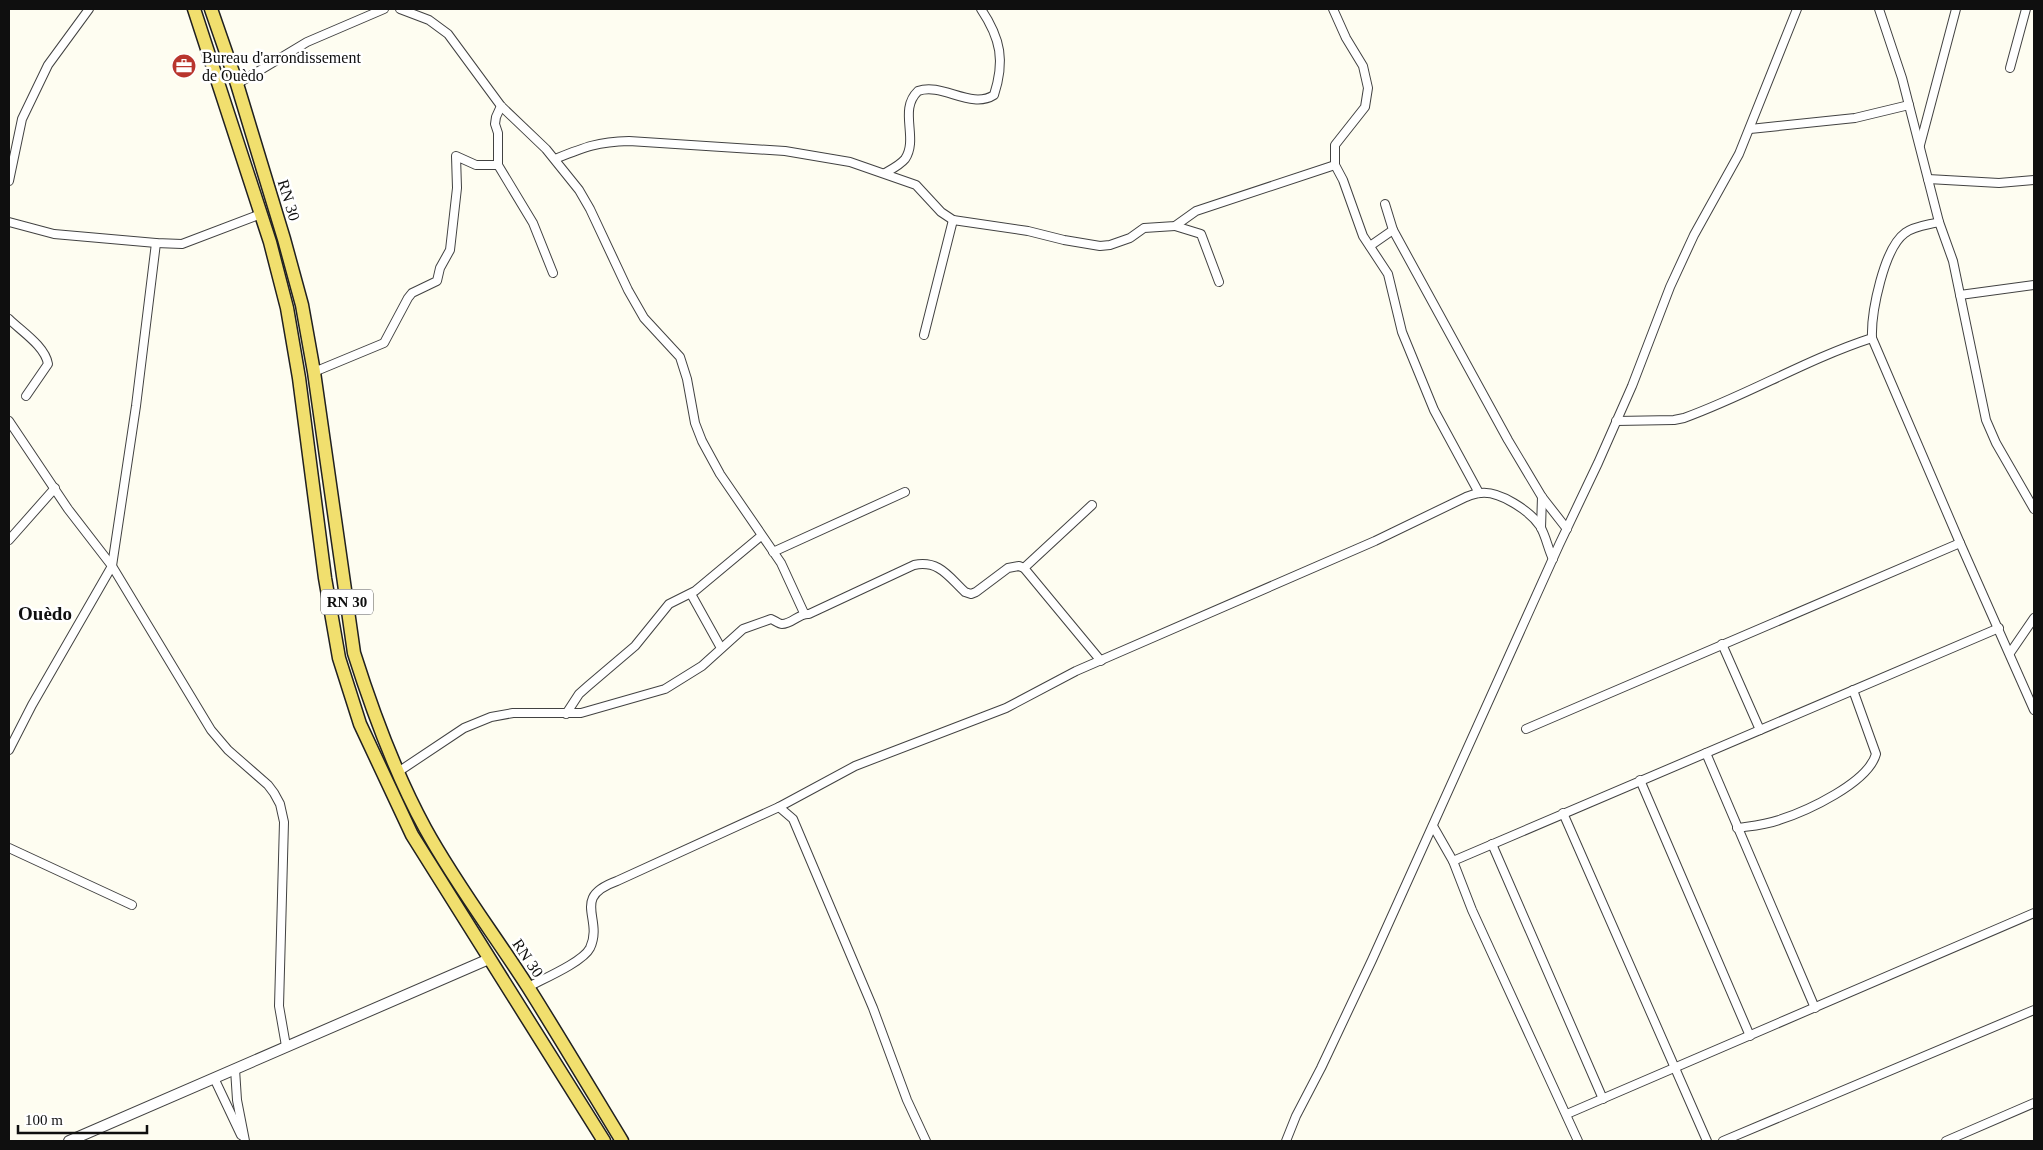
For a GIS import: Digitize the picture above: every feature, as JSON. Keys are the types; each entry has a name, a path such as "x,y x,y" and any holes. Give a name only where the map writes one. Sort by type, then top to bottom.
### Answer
{"main road":[{"name":"RN 30","path":"194,9 270,242 287,308 299,378 325,578 339,658 360,724 412,835 488,959 604,1141"},
{"name":"RN 30","path":"211,9 237,84 302,305 314,372 354,653 366,691 398,772 434,844 528,987 622,1141"}],"street":[{"path":"9,180 22,119 48,65 89,9"},
{"path":"237,84 307,42 384,9"},
{"path":"400,9 429,20 448,34 501,106 555,159 590,209 628,290 644,318 680,357 687,379 695,423 702,441 720,474 781,563 804,613"},
{"path":"886,173 905,159 910,140 908,116 910,104 918,91 928,88 978,100 987,99 994,95 1001,68 1001,58 992,29 981,9"},
{"path":"1333,9 1346,38 1363,66 1368,88 1365,106 1335,144 1335,165 1362,236 1388,274 1402,332 1434,410 1479,492"},
{"path":"1286,1141 1296,1116 1321,1068 1433,826 1616,421 1667,295 1694,236 1722,188 1750,129 1797,9"},
{"path":"1879,9 1909,105 1939,222 1953,261 1986,420 1996,443 2034,509"},
{"path":"1920,145 1956,9"},
{"path":"2010,68 2026,9"},
{"path":"1750,129 1855,118 1909,105"},
{"path":"501,106 495,124 498,133 498,165 533,223 554,273"},
{"path":"555,159 589,145 604,142 630,141 785,151 850,162 916,185 940,212 953,220 1028,231 1100,246 1110,245 1130,238 1144,228 1175,226 1201,234 1219,282"},
{"path":"314,372 384,343 412,293 437,281 440,268 450,250 457,188 456,156 476,166 498,165"},
{"path":"1175,226 1196,211 1335,165"},
{"path":"1928,179 1999,183 2034,180"},
{"path":"1384,204 1393,230 1508,440 1542,497 1567,529"},
{"path":"9,222 54,234 156,244 182,244 261,214"},
{"path":"924,335 953,220"},
{"path":"1939,222 1909,230 1895,244 1876,295 1872,316 1872,338 2034,710"},
{"path":"1370,246 1393,230"},
{"path":"9,750 32,705 112,566 136,406 156,244"},
{"path":"1960,295 2034,285"},
{"path":"9,319 47,358 48,364 26,396"},
{"path":"1616,421 1674,420 1684,418 1837,349 1872,338"},
{"path":"9,422 68,509 112,566 211,730 228,750 268,785 280,804 284,822 285,850 279,1006 286,1046"},
{"path":"9,540 55,488"},
{"path":"773,552 905,492"},
{"path":"528,987 579,959 590,948 592,937 592,898 601,887 617,882 779,807 855,766 1006,708 1076,671 1375,541 1479,492 1487,493 1523,508 1541,528"},
{"path":"1542,497 1541,528 1553,559"},
{"path":"1024,568 1092,505"},
{"path":"566,714 579,694 636,646 664,609 674,601 691,594 761,536"},
{"path":"1526,729 1960,543"},
{"path":"398,772 464,728 490,717 512,713 566,714 606,706 665,689 702,666 747,628 770,619 780,624 785,624 804,613 809,614 914,565 926,563 934,565 965,592 971,594 1008,568 1015,565 1024,568 1100,661"},
{"path":"691,594 721,648"},
{"path":"2010,653 2034,618"},
{"path":"1453,861 1999,628"},
{"path":"1722,644 1760,730"},
{"path":"1737,828 1758,826 1805,810 1830,797 1865,773 1874,762 1876,754 1853,690"},
{"path":"1706,753 1815,1008"},
{"path":"1640,780 1750,1036"},
{"path":"779,807 794,820 873,1008 907,1100 926,1141"},
{"path":"1563,814 1707,1141"},
{"path":"1433,826 1453,861 1472,910 1578,1141"},
{"path":"1492,844 1603,1099"},
{"path":"9,848 132,905"},
{"path":"1567,1114 2034,913"},
{"path":"71,1141 488,959"},
{"path":"1723,1141 2034,1010"},
{"path":"235,1069 237,1100 244,1141"},
{"path":"214,1078 244,1141"},
{"path":"1946,1141 2034,1103"}],"place":[{"name":"Bureau d'arrondissement de Ouèdo","path":"184,66"}],"district":[{"name":"Ouèdo","path":"45,613"}]}
